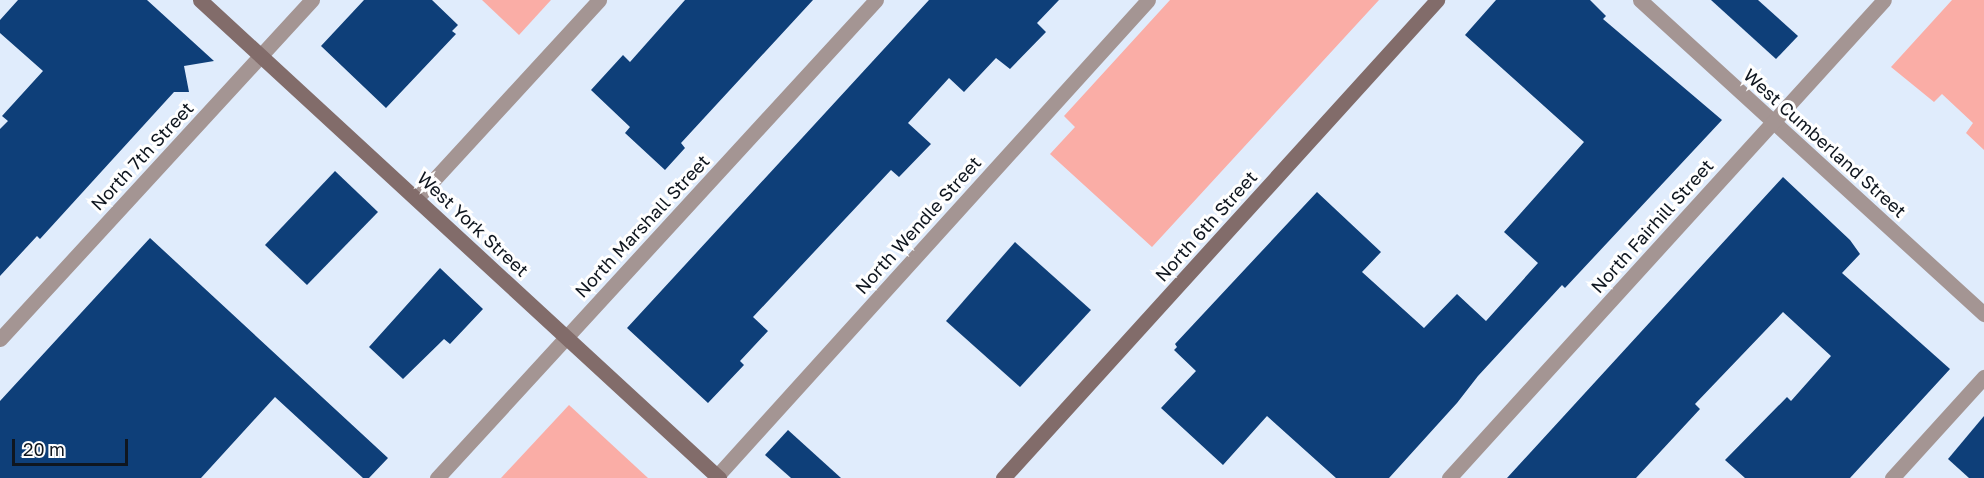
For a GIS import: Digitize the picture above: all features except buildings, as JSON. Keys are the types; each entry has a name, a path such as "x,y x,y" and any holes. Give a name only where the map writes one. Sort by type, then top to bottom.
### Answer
{"street":[{"name":"West York Street","path":"200,0 718,477"},
{"name":"North 7th Street","path":"0,339 312,0"},
{"path":"417,198 599,0"},
{"name":"North Marshall Street","path":"437,478 876,0"},
{"name":"North Wendle Street","path":"718,477 1148,0"},
{"name":"North 6th Street","path":"1003,478 1437,0"},
{"name":"West Cumberland Street","path":"1640,0 1984,314"},
{"name":"North Fairhill Street","path":"1449,478 1884,0"},
{"path":"1892,478 1984,377"}],"shaded area":[{"path":"482,0 551,0 519,35"},
{"path":"1170,0 1379,0 1152,247 1050,154 1075,127 1064,116"},
{"path":"1952,0 1984,0 1984,150 1966,133 1973,123 1942,94 1934,102 1891,67"},
{"path":"569,405 648,478 501,478"}]}
